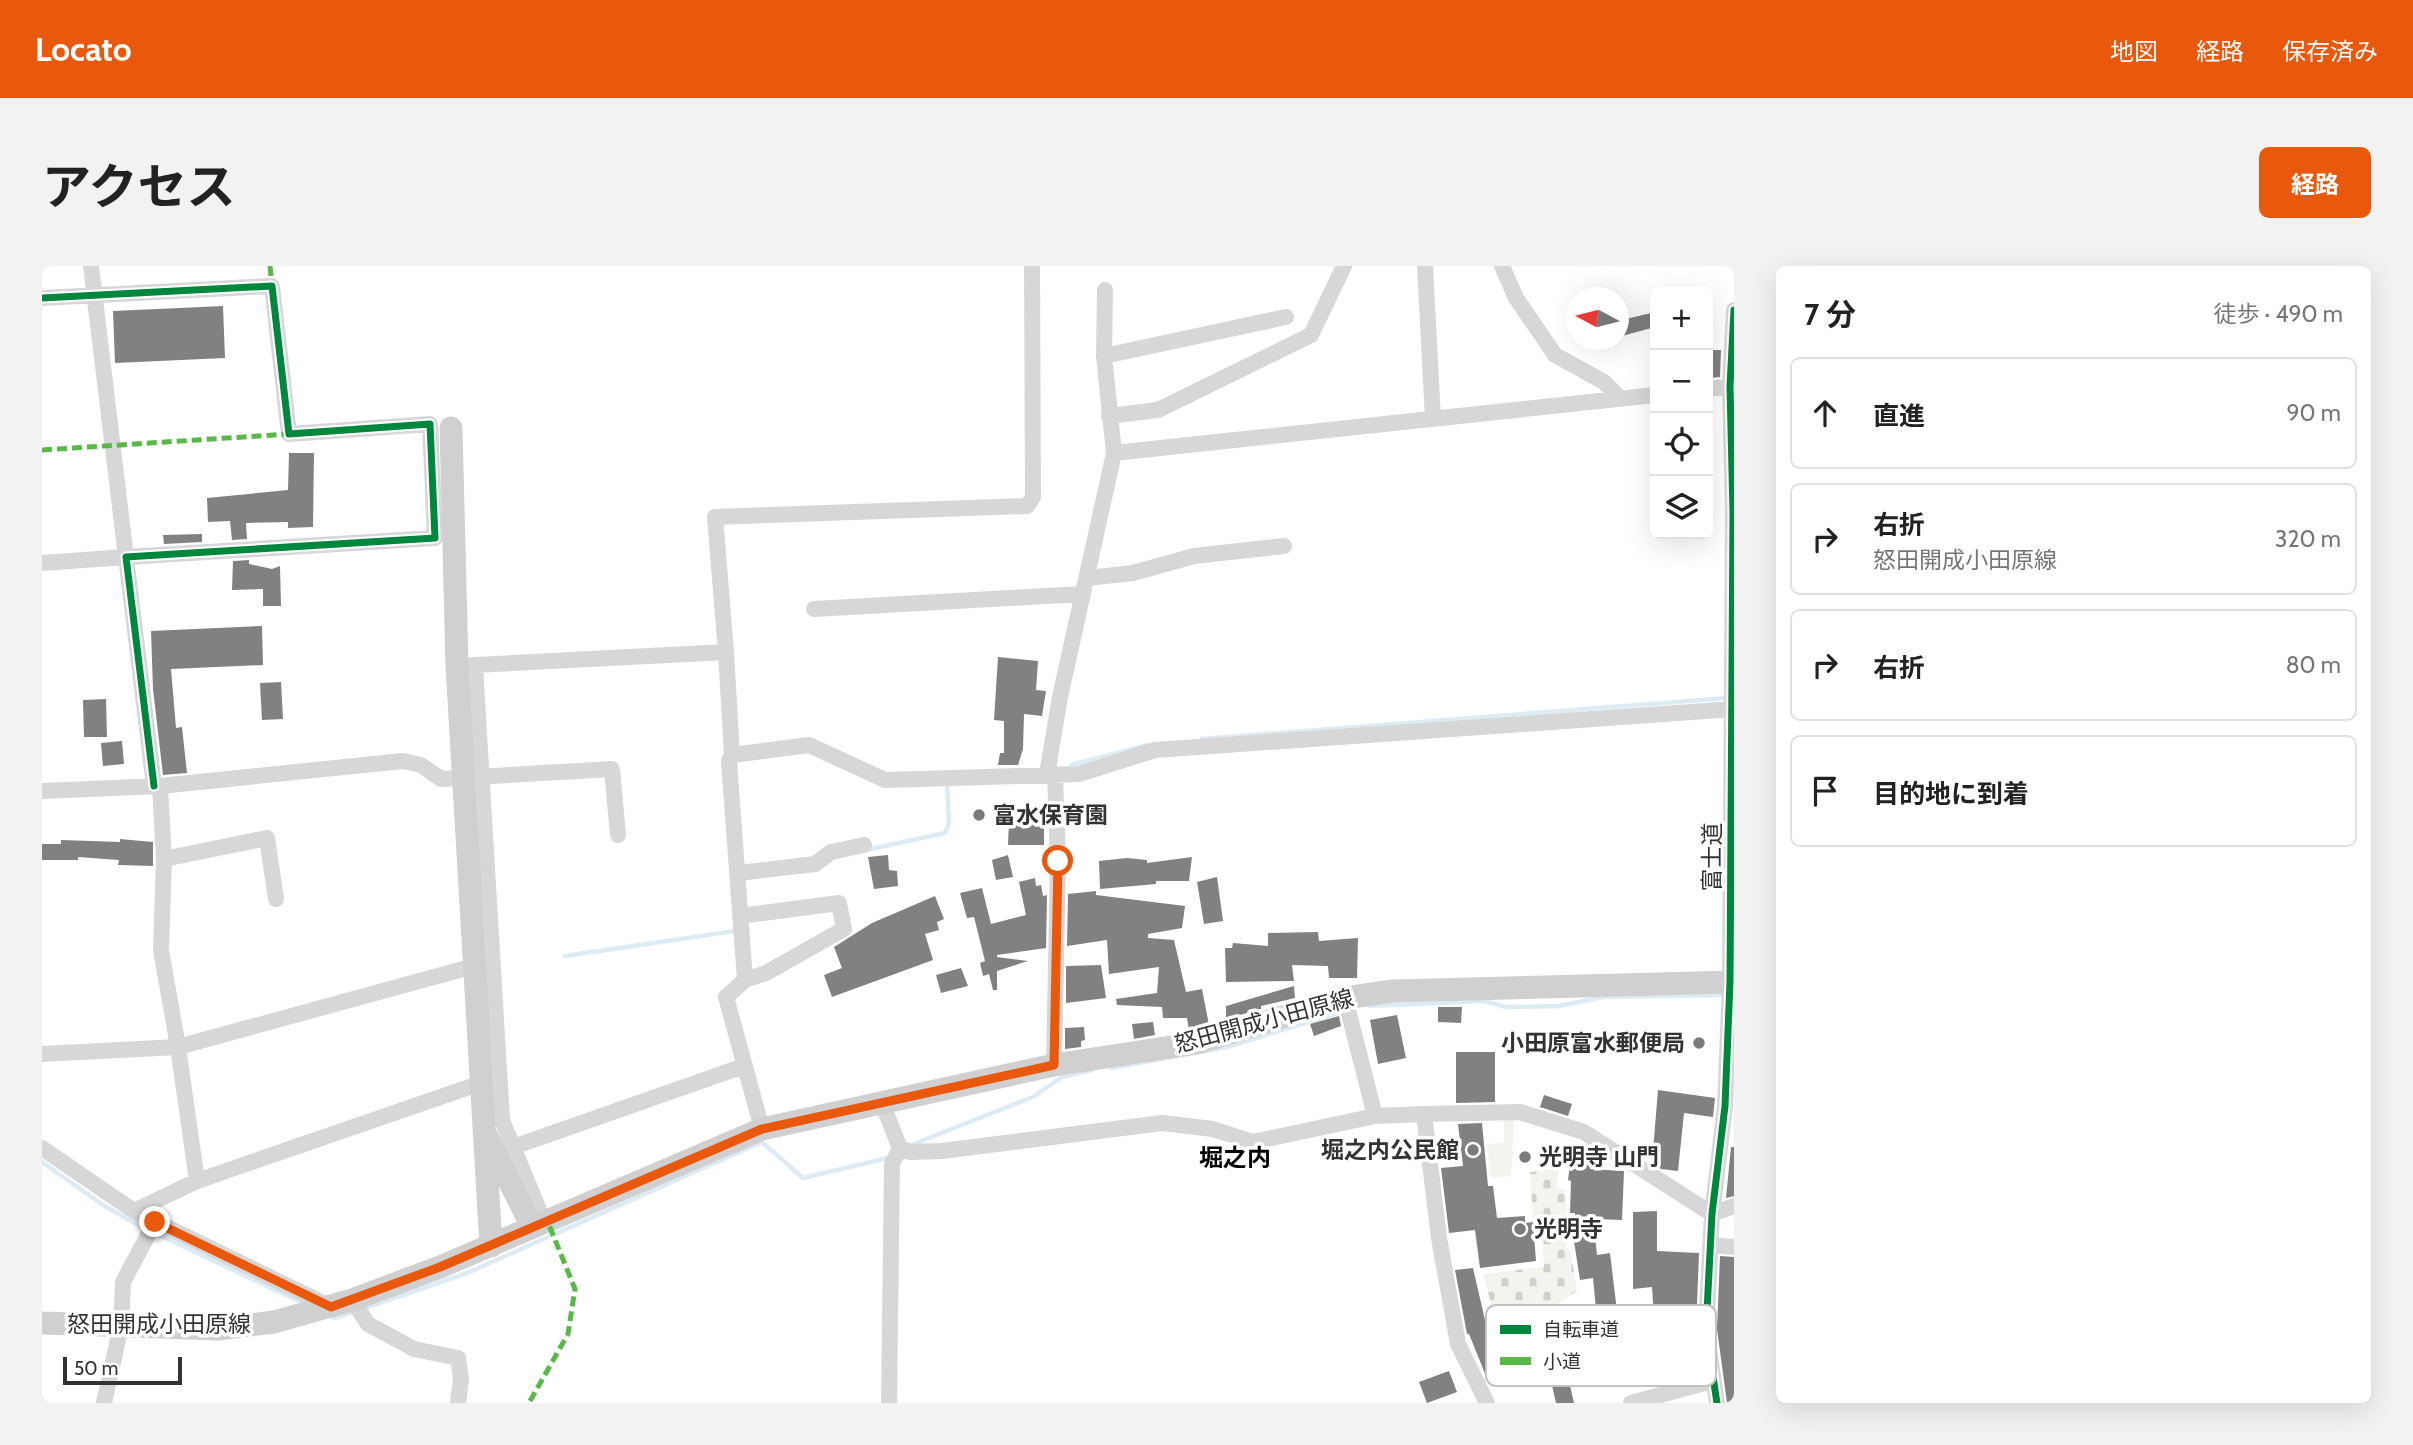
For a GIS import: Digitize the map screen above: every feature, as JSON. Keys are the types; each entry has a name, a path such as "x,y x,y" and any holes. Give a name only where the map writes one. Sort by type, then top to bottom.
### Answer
{"main road":[{"path":"451,428 472,778 474,966 491,1246"},
{"name":"怒田開成小田原線","path":"42,1323 237,1328 305,1314 341,1304 491,1246 762,1129 1054,1065 1196,1043 1346,999 1393,991 1731,988"},
{"path":"483,1129 538,1224"}],"street":[{"path":"92,266 126,557 157,786 164,859 161,950 197,1181"},
{"path":"745,980 729,761 732,755 726,652 715,517 1027,506 1033,497 1032,266"},
{"path":"1109,416 1158,410 1311,335 1344,266"},
{"path":"1425,266 1433,419"},
{"path":"1502,266 1516,298 1555,355 1604,382 1622,399"},
{"path":"42,298 272,286 289,434 430,424 435,538 42,563"},
{"path":"1054,1065 1058,861 1051,774 1085,586 1114,453 1104,356 1105,290"},
{"name":"富士道","path":"1707,1305 1712,1214 1725,1106 1731,988 1734,310"},
{"path":"1104,356 1286,317"},
{"path":"1713,388 1732,386"},
{"path":"1114,453 1650,396"},
{"path":"814,609 1085,586 1194,556 1284,547"},
{"path":"466,666 726,652"},
{"path":"732,755 809,745 885,780 1079,774 1155,750 1733,704"},
{"path":"42,790 157,786 403,761 421,765 441,779 612,769 618,835"},
{"path":"472,778 502,1120 538,1224"},
{"path":"164,859 267,838 276,899"},
{"path":"739,873 815,863 831,852 864,845"},
{"path":"740,916 839,903 844,929 766,973 745,980 726,997 762,1129"},
{"path":"42,1054 178,1047 474,966"},
{"path":"1346,999 1375,1116"},
{"path":"513,1147 744,1066"},
{"path":"134,1210 197,1181 481,1083"},
{"path":"882,1103 900,1148 910,1152 942,1151 1162,1123 1213,1129 1253,1142 1375,1116 1520,1112 1584,1132 1712,1214 1734,1206"},
{"path":"1424,1114 1439,1238 1458,1344 1487,1403"},
{"path":"42,1148 155,1222 341,1304 368,1324 414,1349 458,1358 461,1379 458,1403"},
{"path":"889,1403 892,1164 900,1148"},
{"path":"104,1403 121,1326 123,1282 155,1222"},
{"path":"1710,1245 1734,1247"},
{"path":"1631,1403 1694,1386"}],"green space":[{"path":"1504,1118 1514,1118 1511,1176 1491,1178 1487,1144 1504,1143"},
{"path":"1558,1168 1557,1188 1566,1190 1567,1247 1571,1253 1577,1291 1557,1305 1491,1305 1483,1274 1544,1267 1541,1219 1533,1219 1530,1172"}],"building":[{"path":"223,306 225,358 115,363 113,311"},
{"path":"1650,313 1650,328 1629,334 1629,318"},
{"path":"1713,350 1721,350 1720,377 1713,378"},
{"path":"289,453 314,453 313,527 288,528 288,522 246,523 247,539 232,540 230,521 208,522 207,498 288,490"},
{"path":"202,534 202,542 164,544 163,535"},
{"path":"249,560 249,564 272,569 280,566 281,606 263,606 263,589 232,590 233,561"},
{"path":"262,626 263,665 171,669 176,728 182,727 187,773 163,775 153,689 151,631"},
{"path":"998,657 1038,661 1036,690 1046,691 1042,716 1024,714 1023,749 1018,765 998,765 1000,753 1004,753 1004,721 994,720"},
{"path":"281,682 283,719 262,720 260,683"},
{"path":"106,699 107,737 84,737 83,700"},
{"path":"122,741 124,764 103,766 101,743"},
{"path":"1044,820 1044,845 1008,845 1009,821"},
{"path":"120,839 153,842 153,866 118,865 119,860 78,857 78,860 42,860 42,844 61,844 61,840 120,842"},
{"path":"888,855 889,870 897,871 898,886 874,889 868,857"},
{"path":"1008,855 1013,877 996,880 992,860"},
{"path":"1192,857 1189,881 1156,881 1156,884 1100,889 1099,861 1127,858 1147,860 1147,863"},
{"path":"1217,877 1223,921 1204,924 1197,882"},
{"path":"1035,878 1036,886 1041,885 1043,896 1047,895 1046,948 997,955 1028,961 997,971 997,990 993,990 989,974 983,976 980,963 985,961 974,917 967,918 960,893 982,888 991,924 1026,915 1019,882"},
{"path":"1096,891 1096,895 1185,906 1182,928 1148,934 1148,938 1174,940 1186,992 1202,989 1209,1025 1189,1030 1187,1018 1163,1018 1162,1007 1117,1005 1116,999 1157,993 1159,967 1109,974 1107,940 1067,946 1068,894"},
{"path":"935,896 944,919 937,922 939,930 925,934 933,960 832,997 824,975 842,968 834,947 872,923"},
{"path":"1318,932 1319,941 1358,938 1357,978 1329,978 1328,966 1292,965 1294,981 1226,982 1225,948 1232,948 1233,943 1268,946 1268,933"},
{"path":"1101,965 1106,998 1066,1003 1066,966"},
{"path":"961,968 968,986 941,993 936,975"},
{"path":"1294,986 1295,998 1261,1006 1261,1009 1226,1019 1226,1006"},
{"path":"1438,1007 1462,1007 1461,1023 1438,1022"},
{"path":"1397,1015 1406,1058 1378,1064 1370,1020"},
{"path":"1339,1016 1341,1026 1314,1036 1310,1024"},
{"path":"1153,1022 1155,1035 1134,1039 1132,1024"},
{"path":"1084,1027 1085,1040 1081,1041 1081,1047 1065,1049 1065,1028"},
{"path":"1456,1052 1495,1052 1495,1102 1456,1103"},
{"path":"1658,1090 1715,1098 1713,1117 1684,1113 1678,1171 1661,1169 1652,1163"},
{"path":"1544,1095 1572,1104 1568,1116 1540,1107"},
{"path":"1482,1123 1488,1186 1493,1186 1497,1218 1525,1216 1525,1223 1533,1222 1536,1261 1480,1268 1475,1230 1449,1233 1441,1168 1463,1166 1458,1124"},
{"path":"1731,1147 1734,1147 1734,1196 1726,1198"},
{"path":"1572,1149 1592,1152 1590,1169 1624,1171 1622,1220 1597,1219 1595,1236 1597,1255 1610,1253 1616,1305 1596,1305 1593,1278 1580,1280 1574,1241 1571,1241 1575,1213 1570,1213 1571,1181 1568,1180"},
{"path":"1657,1211 1657,1251 1699,1253 1697,1305 1653,1305 1652,1287 1633,1289 1633,1212"},
{"path":"1720,1256 1734,1257 1734,1403 1727,1403 1717,1329"},
{"path":"1473,1268 1486,1324 1486,1376 1467,1334 1455,1270"},
{"path":"1449,1371 1457,1392 1427,1403 1419,1382"},
{"path":"1552,1386 1570,1386 1574,1403 1556,1403"}],"waterway":[{"path":"1202,739 1727,698"},
{"path":"1071,765 1148,745"},
{"path":"866,850 945,833 949,824 947,781"},
{"path":"565,956 735,931"},
{"path":"1369,1006 1484,1001 1506,1007 1559,1006 1603,997 1726,995"},
{"path":"1111,1068 1227,1047 1344,1011"},
{"path":"911,1145 1033,1097 1062,1077 1092,1070"},
{"path":"362,1309 467,1273 762,1142 803,1178 888,1158"},
{"path":"42,1162 103,1205 147,1230"},
{"path":"155,1233 305,1304"},
{"path":"329,1315 334,1318 354,1312"}],"marked path":[{"path":"270,266 272,286"},
{"path":"42,450 289,434"},
{"path":"530,1401 568,1334 575,1289 547,1220"}],"cycle path":[{"path":"42,298 272,286 289,434 430,424 435,538 126,557 154,786"},
{"path":"1707,1305 1712,1214 1725,1106 1730,982 1733,512 1730,386 1734,310"},
{"path":"1714,1386 1717,1403"}],"place":[{"name":"富水保育園","path":"979,815"},
{"name":"小田原富水郵便局","path":"1699,1043"},
{"name":"堀之内公民館","path":"1473,1150"},
{"name":"光明寺 山門","path":"1525,1157"},
{"name":"光明寺","path":"1520,1229"}],"district":[{"name":"堀之内","path":"1235,1158"}],"route":[{"path":"155,1222 331,1307 491,1246 762,1129 1054,1065 1058,861"}]}
